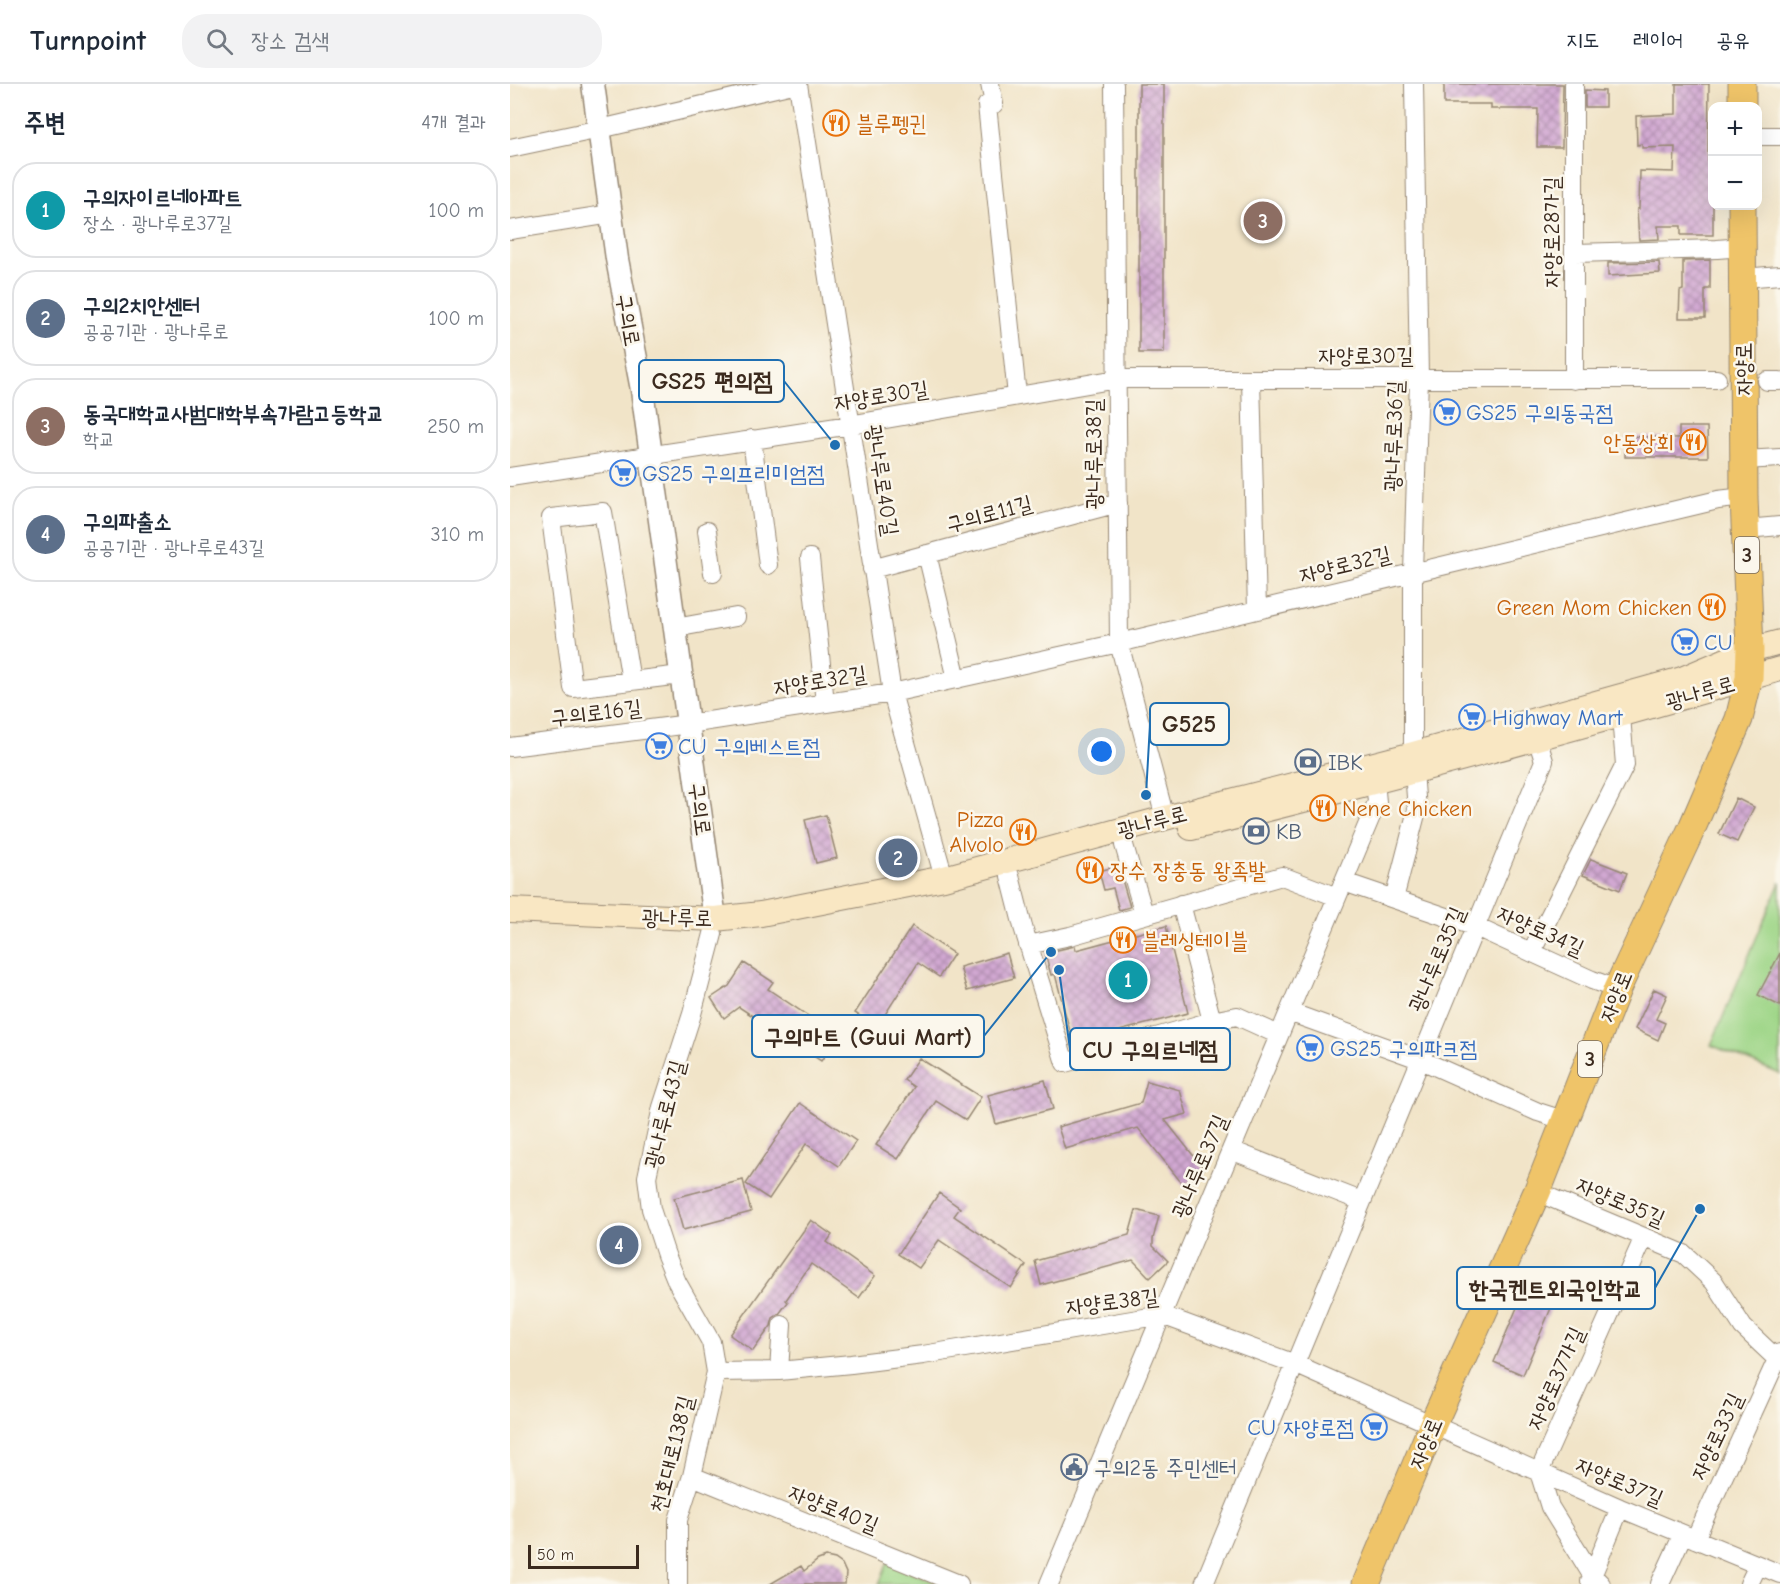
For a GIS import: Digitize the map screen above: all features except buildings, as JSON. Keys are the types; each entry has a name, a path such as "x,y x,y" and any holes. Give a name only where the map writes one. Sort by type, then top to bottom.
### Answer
{"main road":[{"path":"1742,84 1742,102"},
{"name":"자양로","path":"1366,1584 1433,1424 1537,1192 1617,989 1692,828 1738,719 1749,678 1750,650 1744,497 1742,210"},
{"name":"광나루로","path":"510,925 714,927 847,915 938,896 1124,845 1375,782 1413,762 1682,679 1750,650 1780,642"},
{"name":"광나루로","path":"510,910 714,927 772,912 944,878 1165,818 1413,762 1537,738 1780,669"}],"street":[{"name":"구의로","path":"593,84 611,214 642,390 689,724 714,927"},
{"path":"510,148 793,84"},
{"name":"광나루로40길","path":"798,84 891,693 944,878"},
{"path":"990,84 997,197 1017,396"},
{"name":"광나루로38길","path":"1114,84 1119,643 1165,818"},
{"name":"광나루로36길","path":"1413,762 1413,572 1419,378 1414,84"},
{"name":"자양로28가길","path":"1574,84 1574,380"},
{"path":"1762,136 1780,136"},
{"path":"510,230 611,214"},
{"path":"1575,252 1743,247"},
{"path":"1743,278 1780,275"},
{"name":"자양로30길","path":"510,477 850,425 1117,379 1718,379"},
{"path":"1251,379 1257,610"},
{"path":"752,439 768,565"},
{"path":"1744,460 1780,458"},
{"name":"자양로32길","path":"689,724 891,693 957,679 1119,643 1718,500 1744,497"},
{"name":"구의로11길","path":"872,568 1118,503"},
{"path":"632,681 603,512 551,518 573,688 632,681 681,675"},
{"path":"1746,529 1780,526"},
{"path":"707,531 713,573"},
{"path":"927,554 957,679"},
{"path":"810,558 825,703"},
{"path":"675,628 736,617"},
{"path":"1532,951 1625,765 1621,716"},
{"name":"구의로16길","path":"510,747 689,724"},
{"name":"광나루로35길","path":"1204,1584 1544,761 1537,738"},
{"path":"1394,899 1417,810 1413,762"},
{"name":"광나루로37길","path":"1049,1584 1377,802 1375,782"},
{"name":"광나루로","path":"1124,845 1144,914"},
{"path":"1010,876 1028,945 1065,1063 1237,1016 1279,1035"},
{"path":"1028,945 1070,936 1282,876 1340,889"},
{"name":"자양로34길","path":"1340,889 1394,899 1476,927 1592,980 1617,989"},
{"path":"1181,904 1212,1021"},
{"name":"광나루로43길","path":"714,927 692,1014 662,1107 647,1177 651,1209 666,1255 677,1282 711,1342 716,1372"},
{"path":"1289,1012 1419,1059 1538,1112 1566,1121"},
{"path":"1231,1149 1361,1201"},
{"name":"자양로35길","path":"1537,1192 1684,1254 1714,1281 1743,1327 1779,1358"},
{"name":"자양로37가길","path":"1539,1472 1644,1237"},
{"name":"자양로38길","path":"716,1372 779,1371 923,1354 1162,1314 1295,1364 1433,1424"},
{"path":"779,1371 782,1325"},
{"name":"자양로33길","path":"1689,1536 1779,1358"},
{"name":"천호대로138길","path":"678,1584 678,1520 692,1476 716,1372"},
{"name":"자양로37길","path":"1433,1424 1620,1508 1780,1574"},
{"name":"자양로37길","path":"1539,1472 1550,1507 1594,1581"},
{"name":"자양로40길","path":"692,1476 959,1584"},
{"path":"1594,1581 1620,1508"},
{"path":"1660,1584 1689,1536"},
{"path":"1749,1584 1758,1564"}],"green space":[{"path":"1780,882 1780,1074 1711,1045"},
{"path":"888,1562 940,1584 879,1584"}],"place":[{"name":"블루펭귄","path":"836,123"},
{"name":"동국대학교사범대학부속가람고등학교","path":"1263,221"},
{"name":"GS25 구의동국점","path":"1447,412"},
{"name":"안동상회","path":"1693,442"},
{"name":"GS25 편의점","path":"835,445"},
{"name":"GS25 구의프리미엄점","path":"623,473"},
{"name":"Green Mom Chicken","path":"1712,607"},
{"name":"CU","path":"1685,642"},
{"name":"Highway Mart","path":"1472,717"},
{"name":"CU 구의베스트점","path":"659,746"},
{"name":"IBK","path":"1308,762"},
{"name":"G525","path":"1146,795"},
{"name":"Nene Chicken","path":"1323,808"},
{"name":"KB","path":"1256,831"},
{"name":"Pizza Alvolo","path":"1023,832"},
{"name":"구의2치안센터","path":"898,858"},
{"name":"장수 장충동 왕족발","path":"1090,870"},
{"name":"블레싱테이블","path":"1123,940"},
{"name":"구의마트 (Guui Mart)","path":"1051,952"},
{"name":"CU 구의르네점","path":"1059,970"},
{"name":"구의자이르네아파트","path":"1128,980"},
{"name":"GS25 구의파크점","path":"1310,1048"},
{"name":"한국켄트외국인학교","path":"1700,1209"},
{"name":"구의파출소","path":"619,1245"},
{"name":"CU 자양로점","path":"1374,1427"},
{"name":"구의2동 주민센터","path":"1074,1467"}]}
